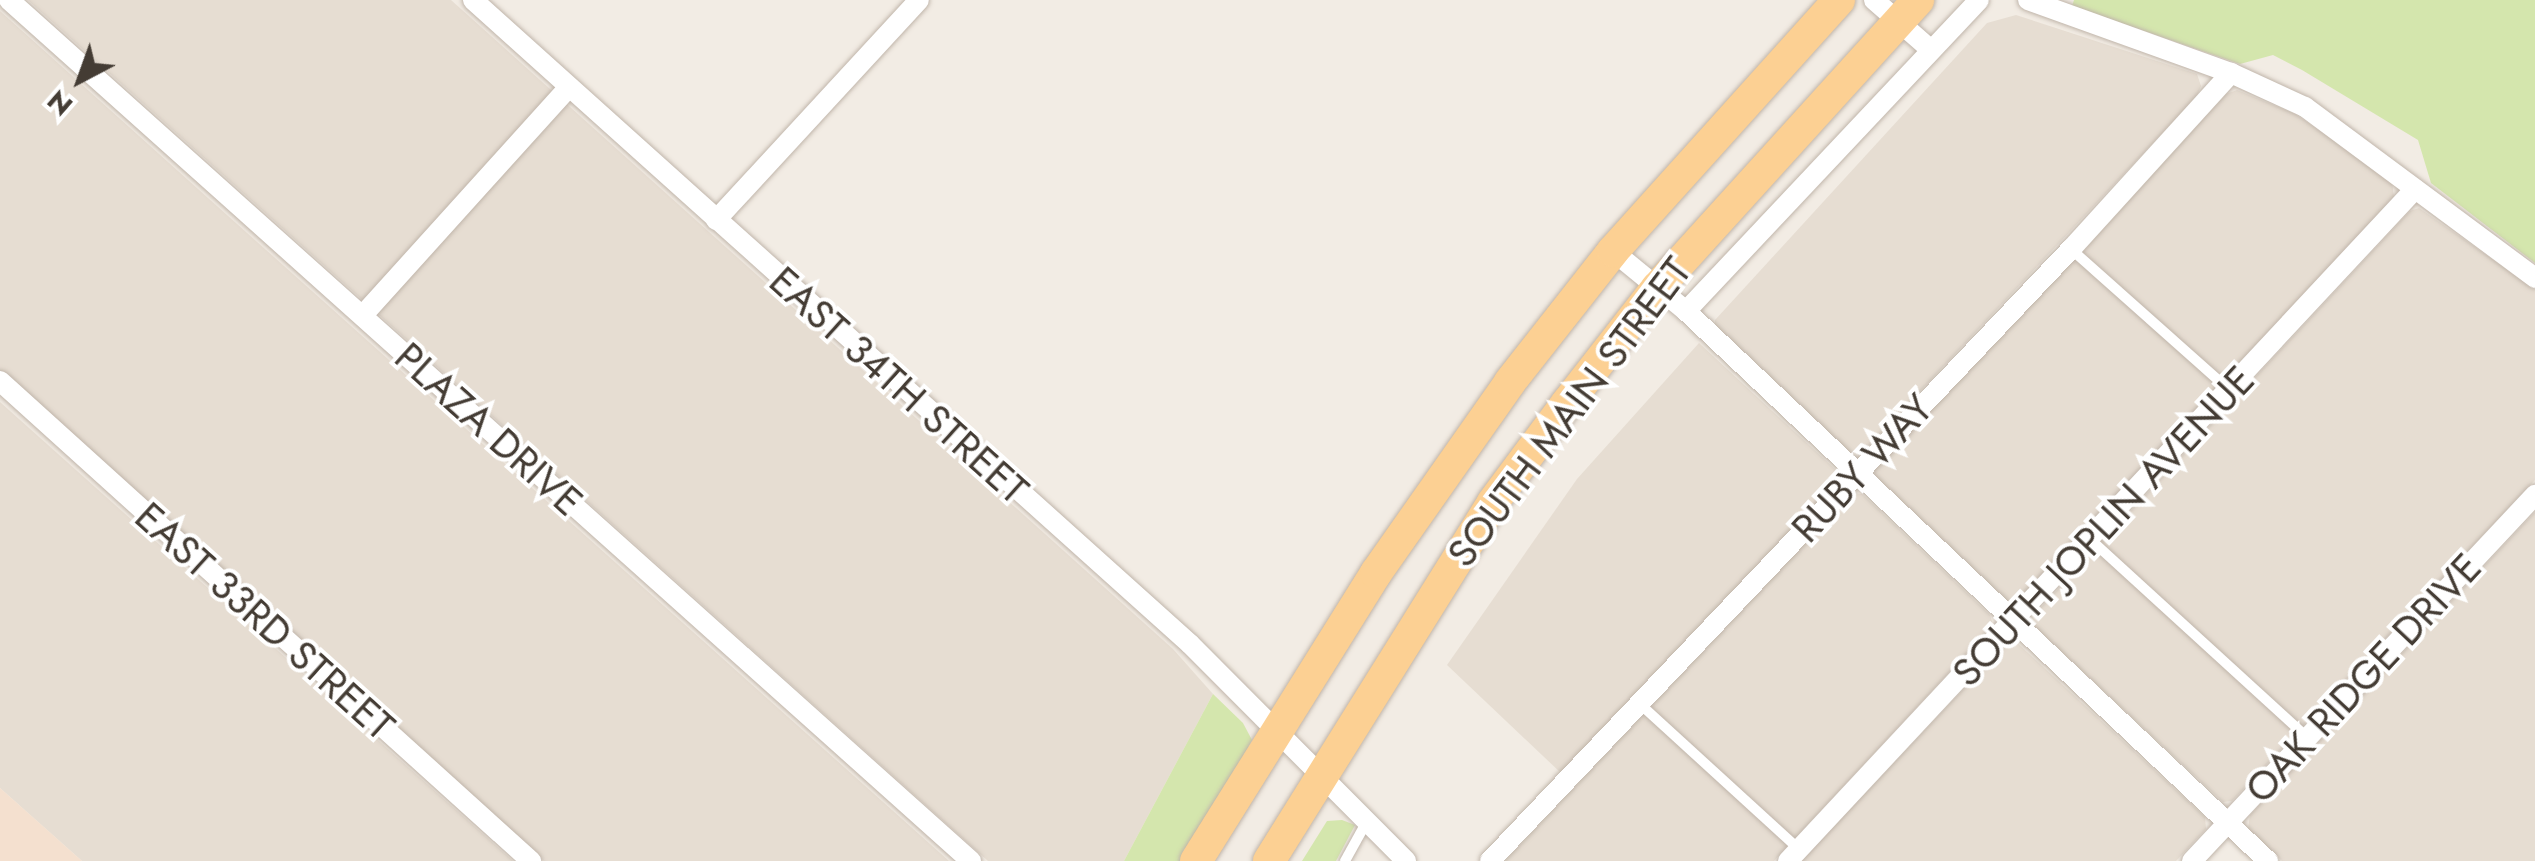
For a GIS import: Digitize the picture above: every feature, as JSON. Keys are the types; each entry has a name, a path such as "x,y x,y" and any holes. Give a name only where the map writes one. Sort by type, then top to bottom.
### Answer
{"main road":[{"name":"SOUTH MAIN STREET","path":"1196,861 1274,731 1434,485 1613,251 1838,0"},
{"name":"SOUTH MAIN STREET","path":"1269,861 1493,502 1657,288 1897,7"}],"street":[{"name":"PLAZA DRIVE","path":"10,0 970,860"},
{"name":"EAST 34TH STREET","path":"473,0 1190,644 1406,861"},
{"path":"716,220 919,0"},
{"path":"1686,312 1979,0"},
{"path":"2028,0 2231,72 2305,107 2535,278"},
{"path":"1897,7 1930,49"},
{"name":"RUBY WAY","path":"1490,861 2071,248 2231,72"},
{"path":"362,315 569,87"},
{"name":"SOUTH JOPLIN AVENUE","path":"1794,855 2415,188"},
{"path":"1613,251 1686,312 2268,861"},
{"name":"EAST 33RD STREET","path":"0,381 531,861"},
{"name":"OAK RIDGE DRIVE","path":"2192,861 2535,495"}],"lane":[{"path":"2071,248 2230,391"},
{"path":"2090,539 2307,737"},
{"path":"1640,704 1794,855"},
{"path":"1346,861 1366,822"}],"shaded area":[{"path":"28,0 451,0 1173,649 1213,694 1124,861 988,861"},
{"path":"0,11 949,861 544,861 0,371"},
{"path":"2016,15 2197,74 2201,86 2197,96 1863,452 1851,454 1715,325 1715,320 1987,23"},
{"path":"2237,90 2295,114 2326,135 2392,182 2394,197 2017,604 2006,602 1876,479 1874,469 2226,94"},
{"path":"2419,208 2535,289 2535,480 2232,801 2223,802 2034,626 2032,617 2410,211"},
{"path":"1699,343 1837,471 1836,484 1562,774 1447,665 1577,479"},
{"path":"0,402 513,861 82,861 0,788"},
{"path":"1853,493 1862,494 1990,615 1993,625 1774,861 1505,861"},
{"path":"2535,512 2535,861 2282,861 2248,829 2250,815"},
{"path":"2012,638 2205,817 2206,829 2176,861 1801,861"},
{"path":"0,788 82,861 0,861"}],"green space":[{"path":"2074,0 2535,0 2535,263 2431,183 2418,140 2302,70 2273,55 2240,64 2072,6"},
{"path":"1213,694 1243,723 1252,740 1188,861 1124,861"},
{"path":"1342,820 1355,825 1336,861 1302,861 1327,821"}]}
